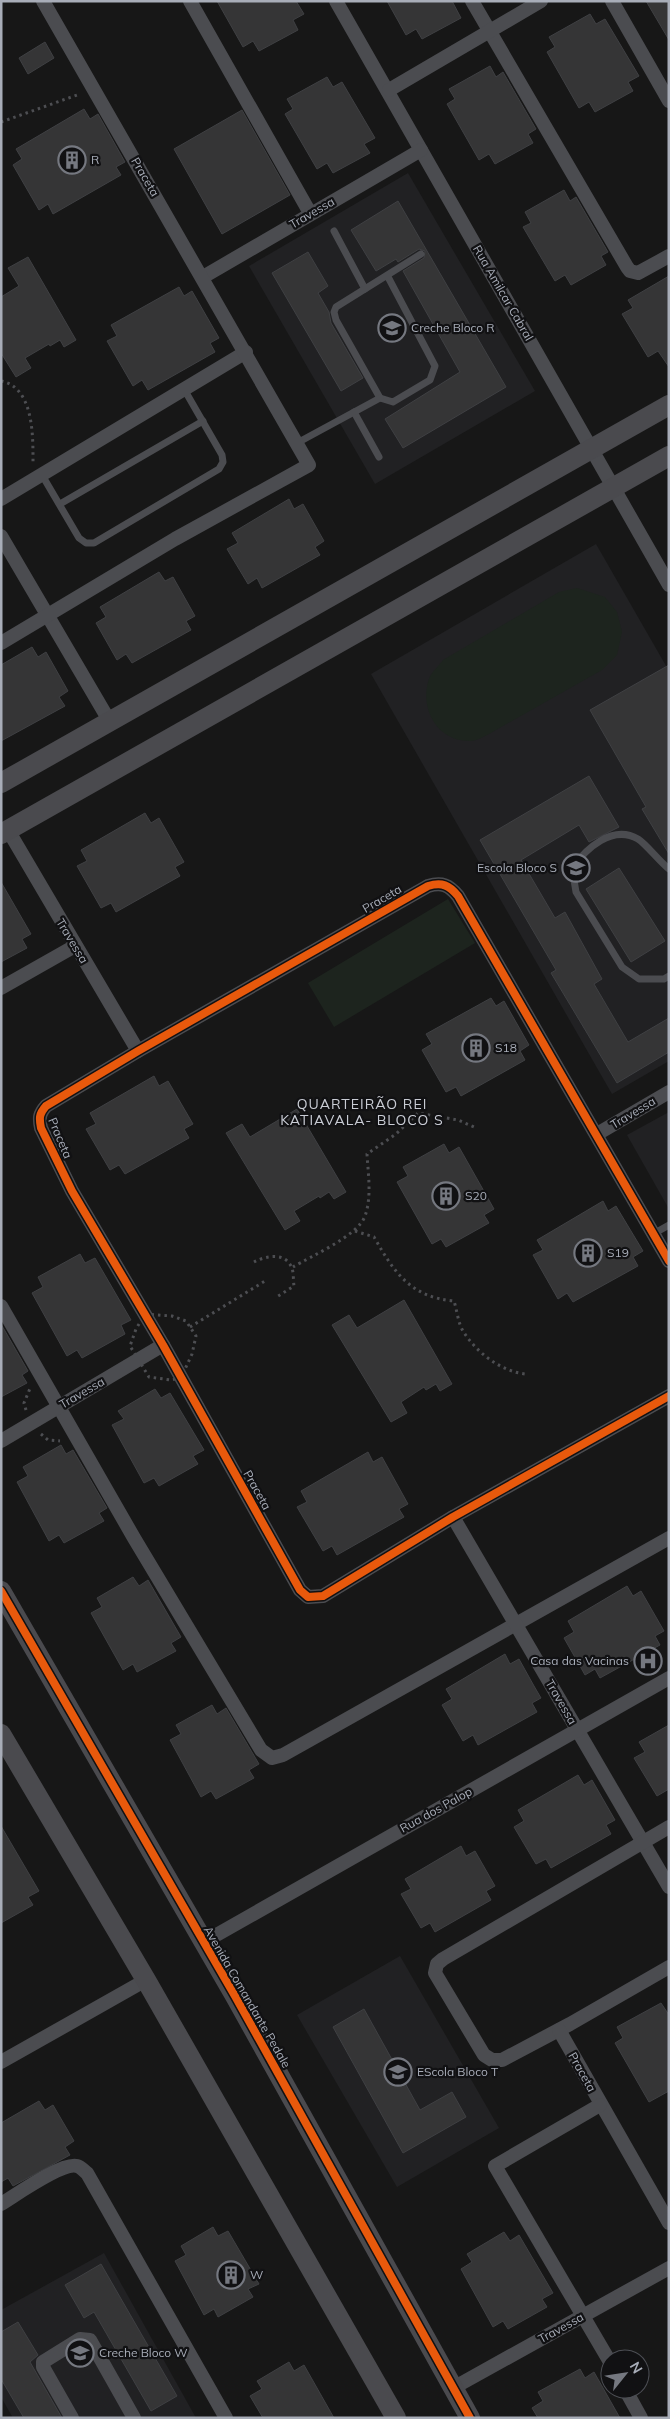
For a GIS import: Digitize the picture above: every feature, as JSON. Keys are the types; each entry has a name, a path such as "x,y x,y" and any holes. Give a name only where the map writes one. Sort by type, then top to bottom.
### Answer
{"street":[{"name":"Praceta","path":"43,1 246,352 309,465 175,539 50,616"},
{"path":"190,1 310,213"},
{"name":"Rua Amilcar Cabral","path":"336,1 389,90 421,150 669,585"},
{"path":"472,1 627,267 634,273 638,273 669,256"},
{"path":"389,90 541,1"},
{"path":"612,1 669,101"},
{"name":"Travessa","path":"203,277 421,150"},
{"path":"1,499 246,352"},
{"path":"1,783 669,405"},
{"path":"4,832 669,456"},
{"path":"1,536 50,616 110,722"},
{"path":"1,643 50,616"},
{"name":"Travessa","path":"4,832 138,1051"},
{"name":"Praceta","path":"669,1261 458,896 445,884 437,883 428,886 138,1051 46,1106 40,1112 41,1128 72,1191 163,1345 300,1590 308,1597 323,1596 454,1517 669,1396"},
{"path":"1,988 75,946"},
{"name":"Travessa","path":"597,1134 669,1092"},
{"path":"1,1306 210,1666 266,1755 272,1758 282,1755 517,1625 669,1538"},
{"name":"Travessa","path":"1,1441 163,1345"},
{"name":"Travessa","path":"454,1517 669,1887"},
{"name":"Avenida Comandante Pedale","path":"1,1590 204,1942 470,2418"},
{"name":"Rua dos Palop","path":"204,1942 669,1678"},
{"path":"1,1734 16,1766 146,1980 396,2418"},
{"path":"669,1827 437,1964 436,1973 484,2055 492,2060 502,2060 669,1968"},
{"path":"1,2062 146,1980"},
{"name":"Praceta","path":"559,2030 600,2105 669,2223"},
{"path":"600,2105 495,2166 603,2349"},
{"path":"1,2204 64,2168 77,2166 82,2168 87,2173 226,2418"},
{"name":"Travessa","path":"453,2388 669,2268"},
{"path":"72,2418 43,2367 43,2362 80,2339 90,2340 134,2418"},
{"path":"631,2399 641,2418"}],"lane":[{"path":"334,231 365,290"},
{"path":"387,275 435,366 430,380 393,402 380,398 336,320 334,312 336,308 387,275 421,254"},
{"path":"38,477 60,504 79,538 86,544 94,543 219,469 223,462 222,455 184,389"},
{"path":"297,443 380,398"},
{"path":"354,412 379,457"},
{"path":"60,504 203,420"},
{"path":"669,869 639,840 628,835 616,834 584,851 572,868 576,892 622,967 639,979 664,979 669,976"},
{"path":"653,1234 669,1225"}],"path":[{"path":"1,122 54,102 85,93 91,84"},
{"path":"1,381 7,382 21,396 32,418 38,477"},
{"path":"293,1267 355,1231 365,1217 369,1188 367,1154 396,1134 418,1113 458,1120 474,1127"},
{"path":"355,1231 374,1237 390,1264 412,1289 454,1301 462,1330 490,1360 512,1372 524,1374"},
{"path":"254,1262 264,1256 275,1255 293,1267 294,1286 276,1298"},
{"path":"190,1327 265,1281"}],"shaded area":[{"name":"Creche Bloco R","path":"408,173 535,391 375,484 249,266"},
{"name":"Escola Bloco S","path":"596,544 669,671 669,1061 612,1094 371,674"},
{"path":"577,588 605,597 617,612 622,632 617,655 602,670 480,739 471,741 459,740 449,736 440,729 433,721 429,712 427,690 430,676 443,660 559,592"},
{"path":"448,899 475,943 334,1027 308,983"},
{"path":"669,1112 669,1209 627,1135"},
{"name":"EScola Bloco T","path":"400,1956 499,2128 397,2187 297,2015"},
{"name":"Creche Bloco W","path":"104,2253 196,2418 13,2418 1,2397 1,2310"}],"building":[{"path":"217,1 296,1 304,14 293,20 298,30 259,51 253,41 243,47"},
{"path":"387,1 452,1 461,18 422,39 416,29 406,35"},
{"path":"646,1 669,1 669,40"},
{"path":"590,14 596,24 605,19 639,76 628,82 633,91 595,112 589,102 579,108 547,52 555,47 549,37"},
{"path":"45,42 54,58 28,74 19,58"},
{"path":"490,66 496,77 503,72 536,129 528,134 533,143 495,164 489,154 479,160 447,104 455,99 449,89"},
{"path":"327,77 333,87 342,82 375,138 364,144 370,153 333,173 327,163 317,169 285,114 293,109 287,99"},
{"name":"R","path":"84,109 90,119 98,114 125,162 116,167 121,175 53,214 48,204 39,210 13,165 22,159 16,149"},
{"path":"242,110 290,195 222,234 174,149"},
{"path":"564,190 570,201 576,197 608,252 601,256 606,265 571,285 565,275 555,281 523,227 531,223 525,212"},
{"path":"398,201 506,387 403,448 385,419 460,372 403,271 424,258 425,251 419,249 398,262 396,259 376,271 351,230"},
{"path":"308,252 328,286 318,293 329,312 331,323 363,378 341,391 272,273"},
{"path":"28,257 76,340 64,347 60,340 25,358 31,368 16,377 1,353 1,297 19,286 8,268"},
{"path":"669,276 669,367 658,351 648,357 622,314 633,308 628,300"},
{"path":"179,287 184,296 192,291 219,338 210,343 215,352 148,390 142,380 133,386 107,341 117,336 111,325"},
{"path":"289,499 294,509 303,504 324,541 315,547 320,555 262,588 257,578 248,584 227,549 238,543 232,533"},
{"path":"159,572 165,581 173,577 195,616 186,621 191,630 132,663 126,654 117,660 96,623 106,617 100,607"},
{"path":"32,647 38,657 46,652 68,691 59,697 65,706 1,741 1,665"},
{"path":"669,665 669,854 642,809 646,807 590,710"},
{"path":"589,776 619,827 589,842 579,825 521,860 555,918 565,912 602,979 594,984 628,1042 669,1018 669,1052 617,1083 551,973 556,970 480,840"},
{"path":"145,813 151,823 159,818 184,862 175,867 180,876 116,912 111,903 101,908 77,866 87,861 81,850"},
{"path":"619,868 665,941 631,962 586,889"},
{"path":"1,882 31,934 22,939 27,948 1,962"},
{"name":"S18","path":"491,998 496,1006 504,1001 529,1045 520,1051 525,1060 461,1096 456,1087 446,1092 422,1050 432,1044 426,1034"},
{"path":"154,1076 159,1086 168,1081 193,1124 184,1129 189,1138 125,1174 119,1165 110,1170 86,1129 96,1124 90,1113"},
{"path":"297,1109 346,1192 334,1199 329,1192 294,1211 300,1221 285,1230 226,1133 242,1124 250,1137"},
{"name":"S20","path":"444,1144 449,1153 459,1147 494,1209 484,1215 489,1223 446,1247 441,1239 432,1244 397,1182 408,1176 403,1167"},
{"name":"S19","path":"603,1201 608,1211 616,1206 643,1251 633,1257 638,1266 573,1302 567,1293 558,1299 533,1255 543,1250 537,1240"},
{"path":"80,1254 85,1263 95,1258 131,1320 121,1325 125,1334 82,1358 77,1350 67,1356 32,1293 43,1287 38,1277"},
{"path":"404,1300 452,1384 440,1391 436,1384 426,1390 424,1387 401,1402 407,1413 391,1422 332,1325 349,1315 357,1328"},
{"path":"1,1324 28,1371 22,1375 27,1383 1,1397"},
{"path":"155,1389 161,1398 170,1393 204,1450 193,1456 198,1464 159,1486 154,1478 144,1483 112,1425 124,1419 118,1411"},
{"path":"61,1445 66,1454 73,1450 107,1508 99,1513 104,1521 64,1543 59,1535 49,1541 17,1482 28,1476 23,1467"},
{"path":"368,1452 373,1462 382,1457 408,1504 399,1509 404,1517 337,1555 332,1546 323,1551 297,1507 307,1502 301,1491"},
{"path":"133,1577 139,1586 148,1580 181,1637 171,1643 176,1651 137,1672 133,1664 123,1670 91,1613 102,1607 97,1598"},
{"path":"627,1586 633,1596 641,1591 664,1631 655,1636 660,1645 600,1678 595,1669 585,1675 564,1638 574,1632 568,1621"},
{"path":"505,1654 510,1664 519,1659 541,1698 532,1703 537,1712 478,1745 473,1735 463,1741 442,1705 452,1699 446,1689"},
{"path":"212,1705 217,1714 226,1708 259,1764 249,1770 254,1778 216,1799 211,1791 201,1797 170,1740 181,1734 176,1725"},
{"path":"669,1725 669,1789 657,1796 634,1758 645,1752 639,1742"},
{"path":"578,1775 584,1785 592,1780 615,1820 606,1825 611,1834 551,1868 546,1859 536,1864 514,1827 524,1821 518,1810"},
{"path":"1,1826 39,1891 28,1897 33,1905 1,1923"},
{"path":"461,1846 466,1856 475,1851 495,1886 486,1891 491,1900 435,1932 430,1923 421,1928 401,1894 411,1889 405,1879"},
{"path":"661,2003 669,2015 669,2091 649,2102 615,2043 623,2038 617,2027"},
{"path":"364,2009 420,2110 452,2092 466,2117 403,2153 333,2027"},
{"path":"39,2101 45,2110 53,2105 74,2141 65,2147 70,2155 13,2186 8,2178 1,2182 1,2123"},
{"name":"W","path":"213,2227 218,2236 228,2231 259,2284 248,2289 253,2297 218,2317 214,2309 204,2315 175,2261 186,2255 181,2246"},
{"path":"504,2232 510,2241 519,2235 553,2293 542,2299 547,2307 508,2329 503,2321 493,2327 461,2269 472,2262 467,2254"},
{"path":"101,2264 177,2396 151,2411 94,2312 84,2318 65,2285"},
{"path":"18,2322 38,2355 30,2362 62,2418 24,2418 1,2379 1,2332"},
{"path":"289,2362 294,2371 304,2365 334,2418 263,2418 250,2396 262,2389 257,2381"},
{"path":"580,2369 585,2378 594,2372 600,2383 600,2399 609,2399 620,2418 538,2418 532,2408 543,2401 538,2392"}],"cycle path":[{"path":"669,1261 458,896 448,887 437,884 428,886 138,1051 46,1106 40,1116 41,1128 72,1191 163,1345 300,1590 308,1597 323,1596 453,1517 669,1396"},
{"path":"1,1591 235,1996 470,2418"}],"place":[{"name":"R","path":"72,160"},
{"name":"Creche Bloco R","path":"392,328"},
{"name":"Escola Bloco S","path":"576,868"},
{"name":"S18","path":"476,1048"},
{"name":"S20","path":"446,1196"},
{"name":"S19","path":"588,1253"},
{"name":"Casa das Vacinas","path":"648,1661"},
{"name":"EScola Bloco T","path":"398,2072"},
{"name":"W","path":"231,2275"},
{"name":"Creche Bloco W","path":"80,2353"}],"district":[{"name":"QUARTEIRÃO REI KATIAVALA- BLOCO S","path":"362,1112"}]}
